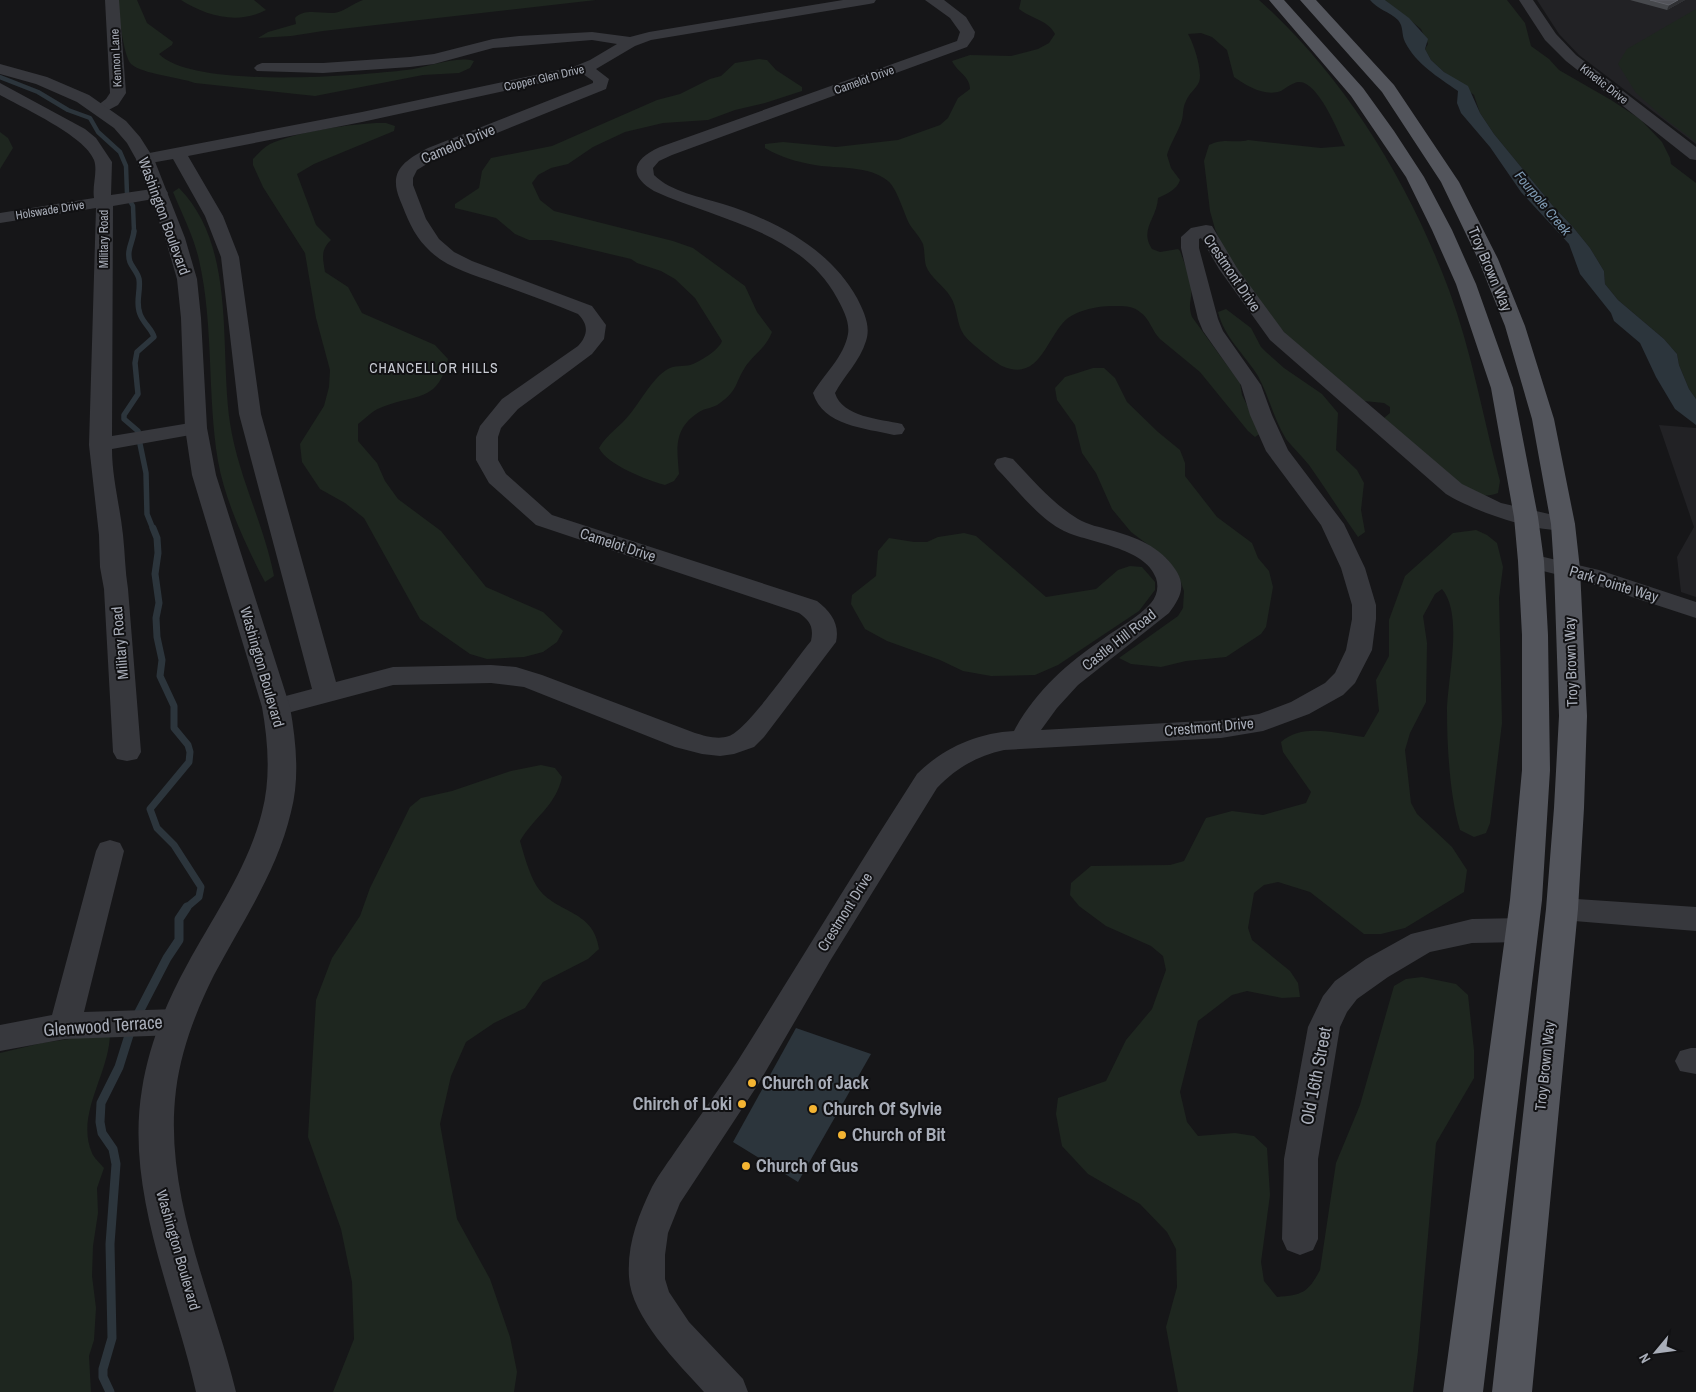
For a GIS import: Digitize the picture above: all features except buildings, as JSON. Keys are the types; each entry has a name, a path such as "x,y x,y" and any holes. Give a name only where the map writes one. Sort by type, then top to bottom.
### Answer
{"main road":[{"name":"Troy Brown Way","path":"1276,0 1300,25 1362,100 1415,178 1442,230 1466,284 1502,388 1526,517 1531,561 1535,635 1536,770 1522,930 1463,1392"},
{"name":"Troy Brown Way","path":"1307,0 1331,24 1388,89 1450,182 1488,259 1514,326 1543,419 1563,524 1567,569 1573,716 1569,808 1562,908 1512,1392"}],"street":[{"name":"Kennon Lane","path":"101,110 112,102 118,93 112,0"},
{"path":"262,68 323,68 410,62 434,59 487,45 519,41 592,36 631,42 649,36 869,0"},
{"name":"Camelot Drive","path":"894,429 841,415 826,403 824,392 849,355 858,334 854,313 845,295 832,278 811,257 771,231 735,215 657,186 646,177 644,172 645,166 649,161 666,151 962,44 967,37 967,29 946,6 932,0"},
{"name":"Kinetic Drive","path":"1526,0 1550,37 1571,58 1696,154"},
{"name":"Copper Glen Drive","path":"145,159 372,115 585,69 631,42"},
{"name":"Washington Boulevard","path":"0,69 47,82 101,110 124,127 140,146 183,260 191,318 196,428 204,475 276,707 281,734 283,756 276,812 268,840 242,896 187,996 166,1057 159,1092 156,1129 158,1174 165,1214 208,1354 216,1392"},
{"name":"Camelot Drive","path":"276,707 326,692 402,675 491,674 516,676 685,740 720,747 734,745 755,731 823,642 826,633 825,623 819,614 808,607 544,520 497,478 487,460 487,437 491,426 499,415 510,404 585,350 593,342 596,335 596,326 593,317 585,310 469,267 443,253 425,234 404,192 403,177 413,164 434,152 595,89 602,82 601,79 585,69"},
{"name":"Military Road","path":"0,88 70,127 90,142 103,162 101,182 104,202 105,250 100,445 111,535 112,567 116,589 127,752"},
{"path":"178,152 201,196 212,210 226,242 230,257 250,414 326,692"},
{"name":"Holswade Drive","path":"0,218 158,193"},
{"name":"Crestmont Drive","path":"729,1392 676,1334 662,1316 653,1298 647,1279 647,1255 650,1233 666,1195 747,1073 819,953 927,781 946,762 959,754 989,744 1023,739 1211,730 1263,722 1300,708 1334,689 1346,677 1359,650 1364,606 1354,568 1332,524 1278,451 1244,373 1213,331 1208,319 1190,248 1190,237 1197,232 1206,230 1228,268 1277,336 1400,444 1464,496 1486,506 1526,517 1563,524"},
{"path":"100,445 196,428"},
{"name":"Castle Hill Road","path":"1005,464 1070,524 1127,543 1142,551 1156,561 1166,572 1171,584 1169,594 1155,615 1103,651 1056,692 1038,711 1023,739"},
{"name":"Park Pointe Way","path":"1531,561 1567,569 1696,610"},
{"path":"65,1026 110,851"},
{"path":"1562,908 1696,919"},
{"name":"Old 16th Street","path":"1300,1239 1301,1159 1324,1027 1334,1005 1346,990 1377,968 1422,942 1472,931 1522,930"},
{"name":"Glenwood Terrace","path":"0,1038 65,1026 177,1022"}],"shaded area":[{"path":"118,0 137,0 147,23 173,42 172,45 159,54 177,65 205,72 239,76 315,77 406,70 459,60 474,61 470,68 459,73 423,75 315,96 195,83 152,73 131,64 126,52 120,24"},
{"path":"181,0 254,0 266,10 244,17 222,17 191,6"},
{"path":"363,0 596,0 291,36 258,38 268,32 296,24 295,18 303,13 338,12"},
{"path":"1021,0 1259,0 1290,30 1346,97 1371,134 1415,210 1433,250 1457,313 1471,361 1500,481 1498,493 1482,495 1454,480 1429,460 1384,418 1390,413 1390,407 1384,403 1364,401 1290,339 1273,319 1226,254 1215,229 1210,211 1204,161 1209,145 1220,141 1248,140 1321,148 1345,146 1326,107 1305,83 1298,82 1291,84 1281,91 1269,93 1250,87 1234,77 1227,50 1212,37 1201,33 1188,34 1197,58 1200,77 1198,84 1185,104 1181,123 1167,155 1171,168 1180,180 1174,189 1158,198 1147,236 1152,249 1160,252 1178,249 1180,251 1191,286 1190,308 1192,317 1240,383 1242,395 1261,433 1255,437 1200,372 1160,339 1143,315 1130,307 1100,307 1078,313 1068,318 1060,326 1034,363 1026,368 1015,370 1002,366 971,343 961,331 953,300 928,270 925,263 923,244 910,225 897,195 888,181 872,172 863,170 795,161 765,148 765,144 783,142 836,147 898,140 940,125 948,118 958,98 970,89 966,77 952,61 970,55 1011,56 1038,49 1049,43 1055,34 1048,25 1019,9"},
{"path":"1385,0 1507,0 1525,23 1531,46 1549,59 1559,70 1640,119 1662,142 1671,164 1696,183 1696,399 1689,389 1679,365 1677,354 1664,339 1618,300 1605,284 1604,271 1590,248 1494,134 1480,113 1474,95 1431,60 1425,49 1428,44 1421,29"},
{"path":"1537,0 1696,0 1696,144 1579,55 1559,34"},
{"path":"1696,9 1696,142 1664,118 1636,93 1618,64 1627,49"},
{"path":"759,59 767,60 776,70 802,87 802,91 735,110 708,120 663,123 625,132 593,147 568,164 551,168 538,175 532,183 540,200 554,211 673,241 693,248 745,286 757,312 772,332 766,343 744,369 730,395 718,405 699,412 685,425 678,440 679,474 674,481 665,485 638,476 619,466 603,454 599,448 634,409 653,382 664,371 697,362 710,354 722,341 695,298 675,279 631,259 551,240 529,240 515,234 496,218 455,208 455,204 479,188 482,171 491,158 552,146 657,100 680,94 710,79 721,76 735,63"},
{"path":"386,123 395,126 394,131 314,164 297,174 316,225 331,240 324,251 325,272 348,287 362,313 435,345 448,359 438,384 431,390 423,395 377,409 358,424 358,441 377,463 385,481 398,499 441,531 486,587 543,612 563,631 557,642 543,652 524,657 487,659 470,654 420,619 364,518 345,503 320,489 302,462 300,444 324,406 329,387 330,370 316,318 305,253 263,187 253,165 253,159 270,144 294,136 344,126"},
{"path":"0,132 8,138 13,148 0,169"},
{"path":"179,188 197,212 210,239 218,268 222,299 230,423 239,462 270,557 274,576 265,582 237,523 221,476 212,411 209,335 204,285 194,243 173,192"},
{"path":"1226,309 1251,328 1261,347 1266,352 1284,368 1322,394 1338,413 1336,450 1357,470 1364,483 1361,510 1365,532 1358,537 1309,465 1286,439 1258,376 1225,330 1218,312"},
{"path":"1093,368 1104,368 1115,378 1127,402 1180,450 1185,463 1185,476 1217,517 1252,543 1258,558 1269,571 1273,587 1266,627 1261,634 1226,657 1186,661 1161,667 1131,664 1119,658 1178,616 1183,608 1184,591 1178,574 1167,559 1131,532 1112,509 1096,473 1082,453 1075,425 1057,400 1055,388 1065,377"},
{"path":"1659,425 1696,428 1696,597 1681,592 1677,557 1694,527"},
{"path":"1476,530 1487,535 1497,543 1503,567 1499,598 1502,723 1490,823 1486,833 1474,837 1460,830 1451,788 1447,712 1453,631 1449,600 1442,589 1435,594 1423,616 1427,643 1426,702 1410,733 1405,750 1411,803 1417,814 1452,847 1467,870 1464,892 1405,928 1381,934 1364,934 1310,892 1278,882 1264,885 1254,893 1248,928 1252,940 1290,971 1298,983 1300,997 1282,998 1247,991 1232,995 1198,1021 1180,1092 1187,1122 1198,1136 1235,1133 1254,1136 1267,1148 1270,1195 1261,1262 1264,1281 1277,1297 1298,1294 1312,1284 1320,1270 1336,1163 1360,1105 1394,986 1406,979 1422,977 1456,984 1468,995 1474,1050 1474,1078 1436,1143 1413,1392 1178,1392 1166,1327 1177,1287 1176,1249 1167,1232 1140,1204 1088,1174 1062,1146 1056,1114 1058,1098 1106,1081 1126,1040 1152,1009 1166,970 1163,956 1151,946 1106,926 1079,906 1070,895 1071,883 1091,866 1170,865 1184,861 1206,818 1232,811 1263,815 1306,803 1311,792 1283,752 1281,742 1299,732 1310,731 1364,737 1379,711 1376,680 1389,656 1389,620 1405,576 1453,533"},
{"path":"964,533 976,536 1046,597 1096,589 1118,570 1130,566 1142,567 1155,582 1155,590 1139,611 1058,665 1035,675 991,676 963,671 940,660 887,641 865,629 851,604 852,595 876,576 878,551 889,538 927,542 938,537"},
{"path":"541,765 555,768 562,777 550,804 520,841 525,858 533,880 543,894 581,918 596,936 599,949 588,959 543,982 525,1008 494,1023 466,1042 451,1076 440,1124 457,1219 490,1279 510,1337 517,1372 514,1392 333,1392 354,1339 352,1282 341,1229 308,1137 316,1000 332,958 360,916 370,888 410,807 421,798 452,791 511,771"},
{"path":"110,1033 109,1048 90,1108 88,1123 88,1138 92,1153 104,1168 97,1188 98,1213 93,1246 92,1276 96,1308 94,1340 89,1356 91,1392 0,1392 0,1053 42,1043"}],"water":[{"name":"Fourpole Creek","path":"1370,0 1385,0 1409,18 1428,39 1425,49 1431,60 1444,72 1468,86 1480,113 1494,134 1590,248 1604,271 1605,284 1618,300 1664,339 1677,354 1679,365 1689,389 1696,399 1696,425 1675,409 1656,377 1640,343 1614,321 1611,313 1580,274 1569,244 1521,192 1490,147 1461,113 1457,103 1458,91 1435,75 1415,57 1405,42 1398,20"},
{"path":"796,1028 871,1054 798,1182 733,1142"}],"waterway":[{"path":"0,77 38,92 68,110 90,118 98,132 120,152 126,166 127,194"},
{"path":"130,201 133,206 134,231"},
{"path":"134,231 129,258 139,279 138,301 141,317 154,337 137,352 135,363 138,394 124,415 124,419 138,431"},
{"path":"140,444 146,473 147,514 153,529"},
{"path":"153,528 157,538 158,553 155,574 159,603 156,618 157,637 162,660 160,676 174,706 174,728 188,745 190,752 189,762 150,809 157,828 174,845 201,887 199,897 187,907"},
{"path":"139,1012 167,958 179,940 179,919 187,907"},
{"path":"110,1392 103,1377 103,1369 112,1338 110,1244 116,1164 113,1149 102,1133 100,1122 101,1103 119,1067 130,1032"}],"place":[{"name":"Church of Jack","path":"752,1083"},
{"name":"Chirch of Loki","path":"742,1104"},
{"name":"Church Of Sylvie","path":"813,1109"},
{"name":"Church of Bit","path":"842,1135"},
{"name":"Church of Gus","path":"746,1166"}],"district":[{"name":"CHANCELLOR HILLS","path":"434,368"}]}
